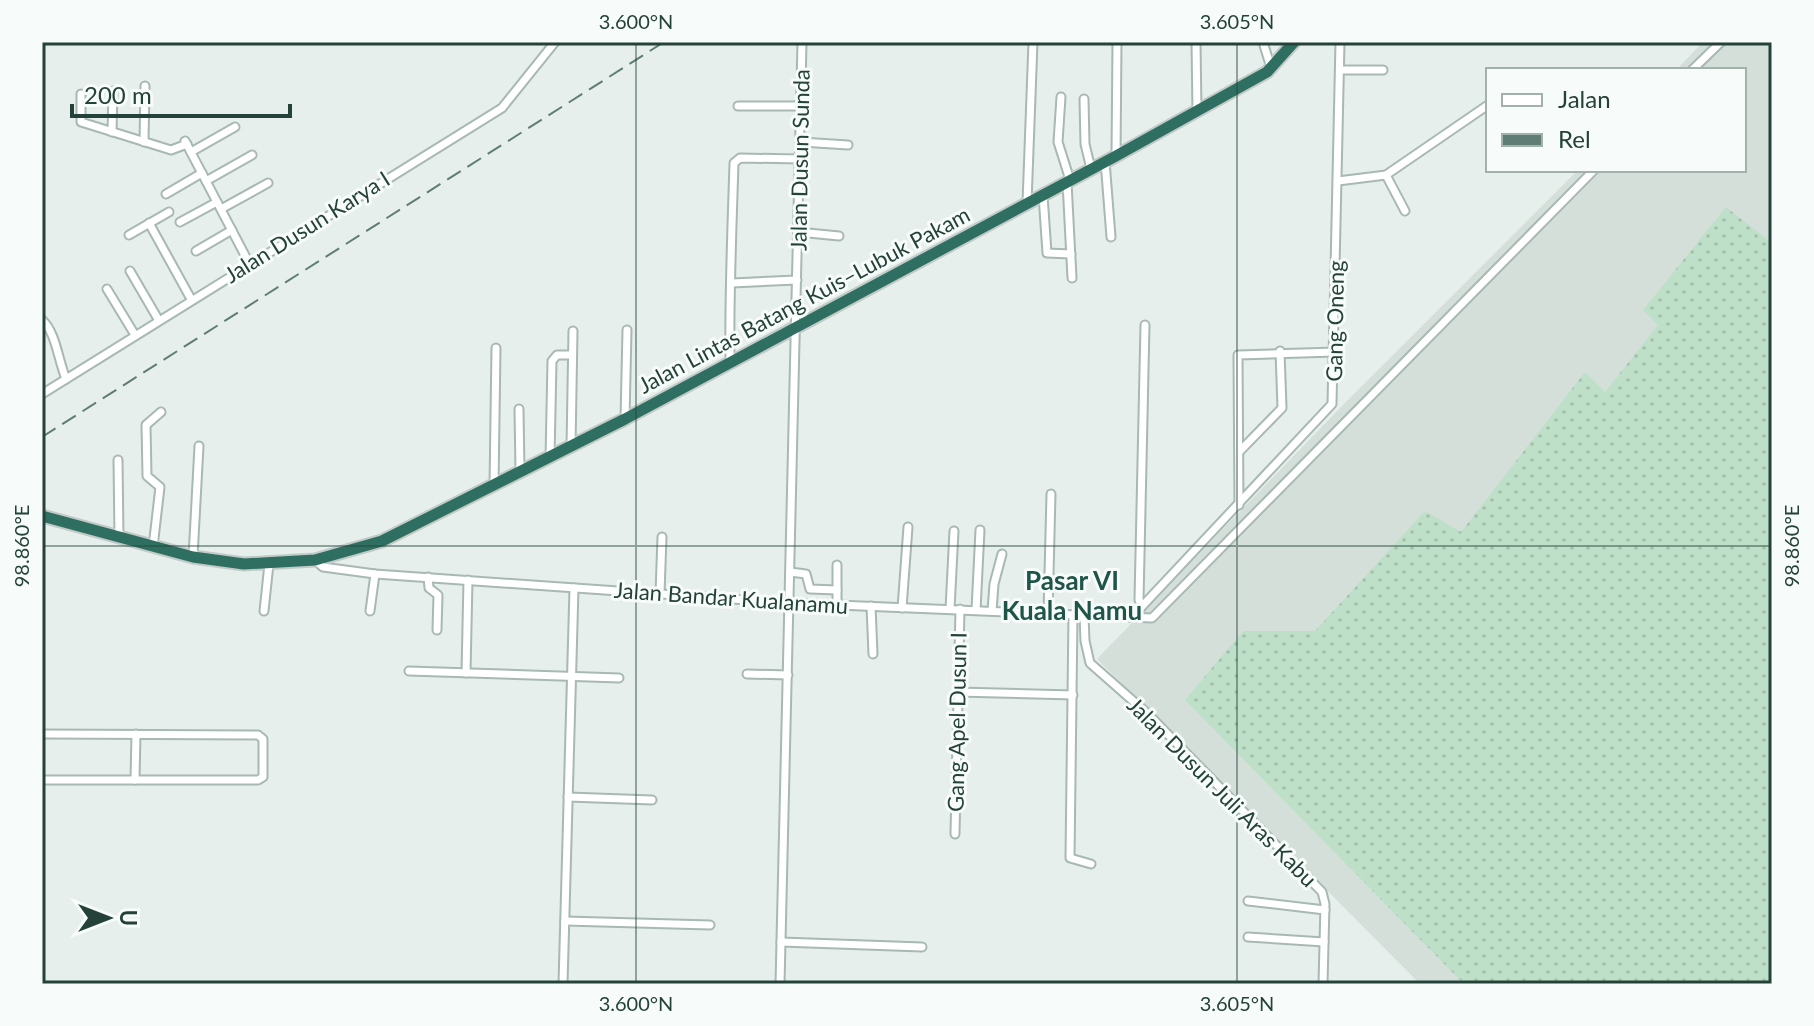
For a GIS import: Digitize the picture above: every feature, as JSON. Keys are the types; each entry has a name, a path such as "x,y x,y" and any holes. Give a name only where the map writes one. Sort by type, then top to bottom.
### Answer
{"highway":[{"name":"Jalan Lintas Batang Kuis–Lubuk Pakam","path":"42,516 193,557 269,564 315,560 382,541 625,419 1197,112 1271,68 1294,42"}],"street":[{"name":"Jalan Dusun Karya I","path":"42,394 158,319 502,108 555,42"},
{"name":"Jalan Dusun Sunda","path":"780,984 802,42"},
{"path":"1027,203 1033,42"},
{"path":"1111,237 1110,158 1117,42"},
{"path":"1196,42 1197,112"},
{"path":"1263,42 1271,68"},
{"name":"Gang Oneng","path":"1132,617 1329,410 1334,397 1340,42"},
{"path":"1694,68 1721,42"},
{"path":"1340,70 1383,70"},
{"path":"144,142 145,86"},
{"path":"112,132 113,91"},
{"path":"81,94 81,122 171,150 235,127"},
{"path":"1061,97 1058,142 1068,181 1072,278"},
{"path":"1084,99 1085,144 1091,169"},
{"path":"738,106 802,106"},
{"path":"1338,181 1386,175 1486,106"},
{"path":"801,142 848,145"},
{"path":"188,146 249,263"},
{"path":"206,181 252,155"},
{"path":"730,361 732,283 728,254 735,160 800,159"},
{"name":"Jalan Bandar Kualanamu","path":"315,560 323,567 375,574 789,603 1152,618 1592,172"},
{"path":"166,194 202,173"},
{"path":"1386,175 1405,211"},
{"path":"180,222 268,183"},
{"path":"1043,195 1047,253 1071,254"},
{"path":"129,235 169,212"},
{"path":"149,223 191,299"},
{"path":"196,251 232,230"},
{"path":"798,232 839,236"},
{"path":"130,271 158,319"},
{"path":"732,283 797,280"},
{"path":"107,289 135,335"},
{"path":"42,320 52,330 56,355 66,379"},
{"path":"1142,605 1139,573 1145,325"},
{"path":"625,419 627,330"},
{"path":"571,447 573,331"},
{"path":"494,486 496,348"},
{"path":"1239,505 1238,355 1280,351 1335,352"},
{"path":"1239,452 1282,408 1280,351"},
{"path":"550,458 552,361 557,355 572,355"},
{"path":"519,409 520,472"},
{"path":"153,547 160,487 147,476 146,425 161,412"},
{"path":"193,557 199,446"},
{"path":"118,460 119,538"},
{"path":"1048,614 1051,494"},
{"path":"902,608 908,527"},
{"path":"976,610 980,530"},
{"path":"950,609 954,531"},
{"path":"660,593 662,537"},
{"path":"992,611 994,584 1002,554"},
{"path":"264,611 269,564"},
{"path":"837,565 837,605"},
{"path":"790,572 806,574 808,587 837,590"},
{"path":"370,611 375,574"},
{"path":"428,577 429,588 438,595 437,630"},
{"path":"466,673 468,580"},
{"path":"563,984 574,588"},
{"path":"820,590 820,604"},
{"path":"871,606 873,654"},
{"name":"Gang Apel Dusun I","path":"955,834 960,609"},
{"path":"1073,615 1070,858 1091,864"},
{"name":"Jalan Dusun Juli Aras Kabu","path":"1084,615 1090,663 1149,715 1322,892 1325,910 1323,984"},
{"path":"1074,641 1085,641"},
{"path":"409,671 619,678"},
{"path":"747,674 788,675"},
{"path":"957,692 1073,695"},
{"path":"42,734 258,735 263,739 265,761 263,777 258,780 42,780"},
{"path":"135,780 136,734"},
{"path":"568,797 652,800"},
{"path":"1248,901 1325,910"},
{"path":"565,921 710,925"},
{"path":"1248,937 1324,942"},
{"path":"781,942 922,947"}],"shaded area":[{"path":"1703,42 1772,42 1772,984 1420,984 1097,659 1341,407 1576,172 1746,172 1746,68 1678,68"}],"green space":[{"path":"1726,207 1772,243 1772,984 1464,984 1185,700 1243,631 1315,631 1425,511 1461,532 1585,372 1605,392 1658,325 1643,310"}],"railway":[{"path":"42,437 664,42"}],"district":[{"name":"Pasar VI Kuala Namu","path":"1072,596"}]}
